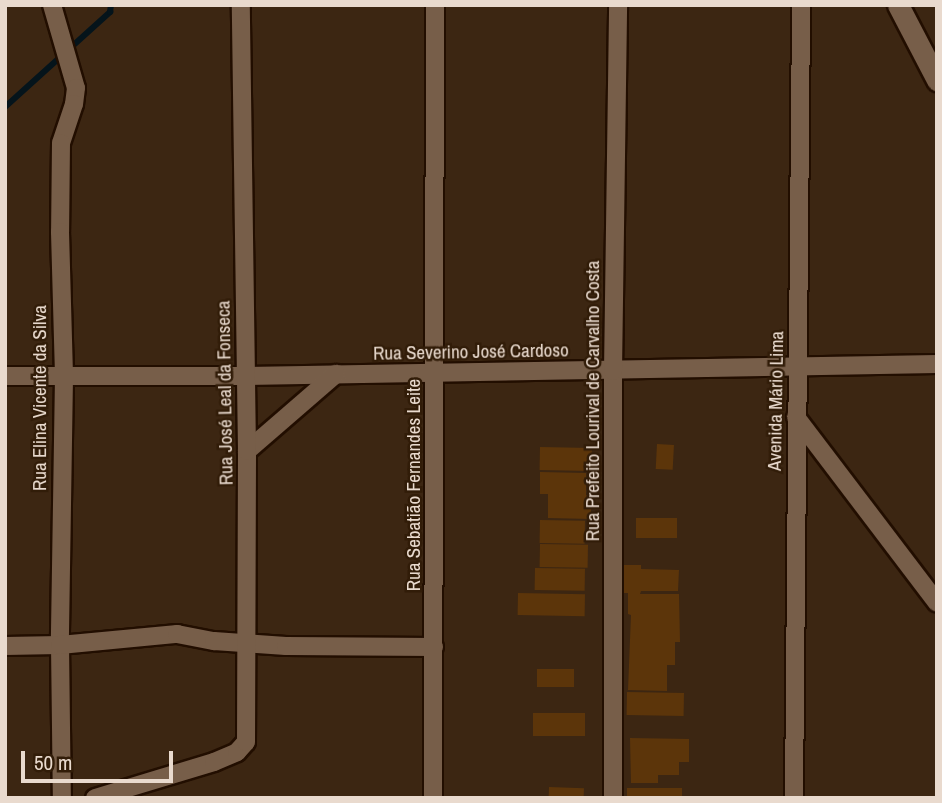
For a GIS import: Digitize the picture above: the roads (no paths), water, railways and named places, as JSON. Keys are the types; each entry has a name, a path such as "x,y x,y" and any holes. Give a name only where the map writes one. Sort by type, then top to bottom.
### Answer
{"street":[{"name":"Rua Elina Vicente da Silva","path":"52,5 76,88 61,143 60,232 64,377 60,645 62,798"},
{"name":"Rua José Leal da Fonseca","path":"95,798 214,762 237,752 246,742 247,451 241,5"},
{"name":"Rua Sebatião Fernandes Leite","path":"433,798 435,5"},
{"name":"Rua Prefeito Lourival de Carvalho Costa","path":"613,798 613,371 618,5"},
{"name":"Avenida Mário Lima","path":"794,798 801,5"},
{"path":"898,5 937,80"},
{"name":"Rua Severino José Cardoso","path":"5,376 246,376 937,364"},
{"path":"247,451 336,374"},
{"path":"796,417 937,603"},
{"path":"5,646 60,645 177,634 214,641 247,641 286,646 434,647"}],"waterway":[{"path":"5,107 110,12 111,5"}]}
